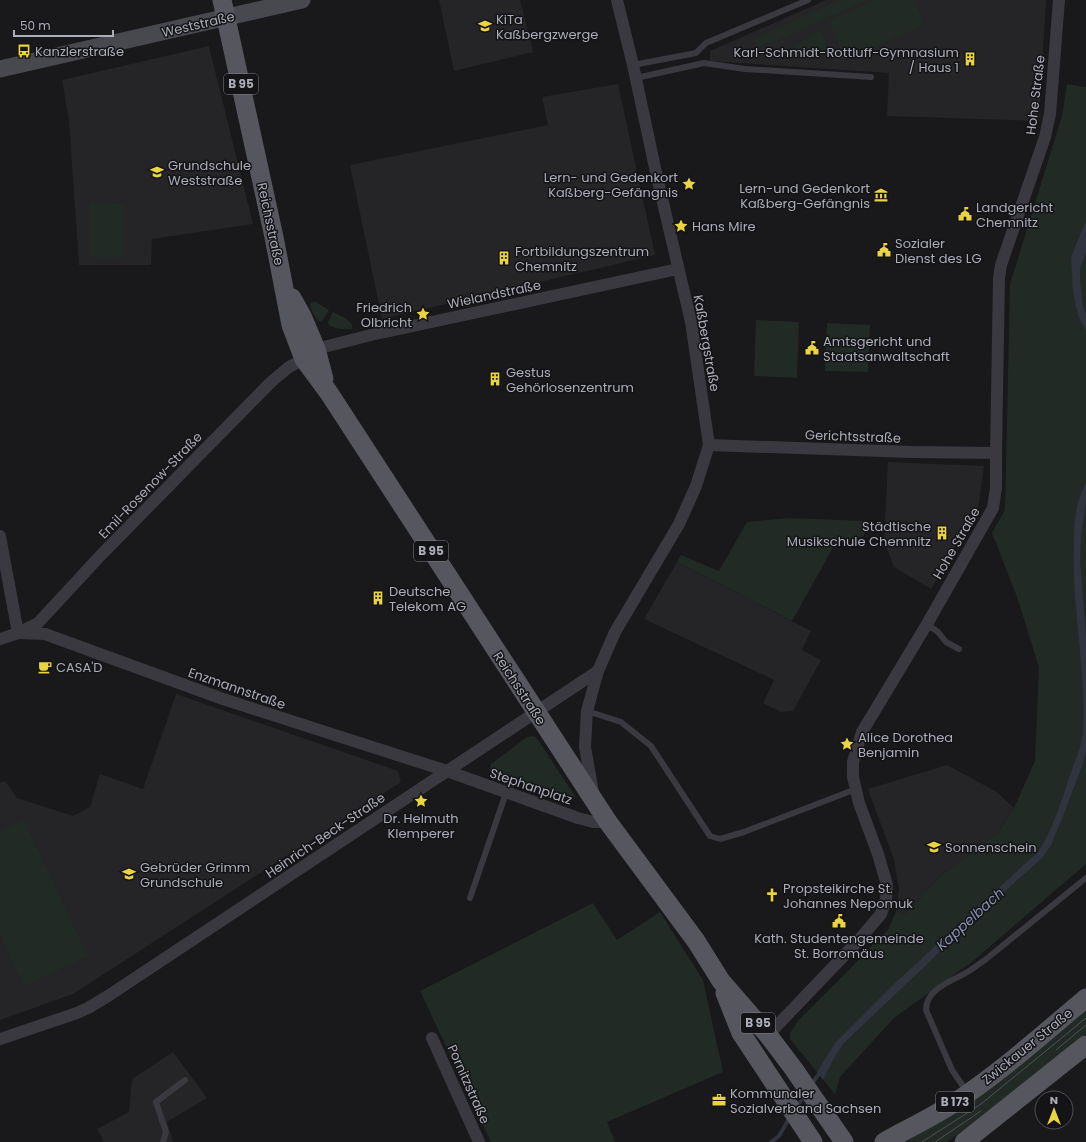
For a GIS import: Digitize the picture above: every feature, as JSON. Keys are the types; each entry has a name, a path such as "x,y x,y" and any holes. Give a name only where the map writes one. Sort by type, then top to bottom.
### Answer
{"main road":[{"name":"Reichsstraße","path":"224,9 284,284 302,316 310,354 327,390 608,822 696,941 720,981 741,1033 813,1142"},
{"name":"Reichsstraße","path":"720,981 768,1035 818,1103 844,1142"},
{"name":"Zwickauer Straße","path":"884,1142 931,1117 968,1093 1020,1054 1086,998"},
{"name":"B 173","path":"964,1142 1086,1045"}],"street":[{"name":"Weststraße","path":"0,69 224,9 302,0"},
{"name":"Kaßbergstraße","path":"595,801 585,747 587,711 598,671 616,632 679,524 696,486 709,445 690,322 636,78 617,0"},
{"name":"Hohe Straße","path":"768,1035 858,941 880,914 886,899 887,885 878,854 859,803 853,762 862,732 927,624 993,508 996,488 999,278 1001,265 1045,137 1050,114 1059,0"},
{"name":"Wielandstraße","path":"310,354 379,333 678,269"},
{"name":"Emil-Rosenow-Straße","path":"18,633 38,623 101,555 271,382 289,367 310,354"},
{"name":"Gerichtsstraße","path":"709,445 911,452 996,453"},
{"path":"0,536 18,633 0,639"},
{"name":"Enzmannstraße","path":"18,633 45,634 229,701 447,771"},
{"path":"536,713 598,671"},
{"name":"Heinrich-Beck-Straße","path":"0,1039 71,1015 94,1004 536,713"},
{"name":"Stephanplatz","path":"447,771 578,818 593,822 608,822"},
{"name":"Pornitzstraße","path":"432,1038 479,1142"}],"lane":[{"path":"633,65 696,53 706,43 808,0"},
{"path":"636,78 704,63 745,69 871,77"},
{"path":"927,624 938,632 946,642 959,649"},
{"path":"587,711 621,722 651,746 710,836 720,839 744,832 856,789"},
{"path":"470,898 506,793"},
{"path":"968,1093 952,1070 926,1010 927,1001 933,993 950,980 968,972 985,960 1086,878"},
{"path":"163,1142 166,1132 156,1102 185,1080"}],"shaded area":[{"name":"KiTa Kaßbergzwerge","path":"439,0 520,0 533,52 454,71"},
{"path":"826,0 1046,0 1039,121 887,116 889,73 710,61 710,51"},
{"path":"839,0 868,0 775,42 774,41 758,48 754,39"},
{"path":"875,0 914,0 925,25 845,60 828,21"},
{"path":"819,29 826,42 827,55 788,53 788,49 791,49"},
{"name":"Grundschule Weststraße","path":"209,46 253,224 152,239 151,265 79,265 69,121 62,80"},
{"path":"618,84 655,255 382,319 350,165 548,125 542,97"},
{"path":"1067,84 1086,87 1086,864 973,961 894,1018 840,1077 835,1094 790,1039 790,1033 798,1021 888,930 896,911 905,915 940,876 998,833 1014,808 1035,761 1039,667 1017,597 992,533 1005,510 1010,284 1062,116"},
{"path":"90,203 124,204 124,257 90,257"},
{"path":"314,301 329,310 320,322 314,316 311,309 310,303"},
{"path":"333,312 345,318 352,324 352,329 340,329 329,325 328,322"},
{"path":"756,320 799,322 797,378 754,376"},
{"path":"827,323 870,325 868,372 825,371"},
{"path":"888,462 984,466 978,508 931,589 894,567 884,541"},
{"path":"789,518 865,521 864,536 835,544 792,621 677,562 681,555 719,571 747,522"},
{"path":"677,562 811,631 802,650 821,660 793,711 781,712 763,703 774,680 644,619"},
{"name":"Gebrüder Grimm Grundschule","path":"176,694 398,771 401,782 73,994 0,1020 0,783 5,781 17,798 73,816 90,807 100,774 143,789"},
{"path":"527,737 536,737 575,796 574,799 567,799 491,772 491,764"},
{"name":"Sonnenschein","path":"947,765 997,792 1014,808 998,833 940,876 905,915 896,911 899,888 894,860 868,789"},
{"path":"24,820 88,956 24,986 0,935 0,831"},
{"path":"593,903 617,940 660,912 703,980 723,1072 607,1122 615,1142 491,1142 420,991"},
{"path":"1086,1010 1086,1034 1028,1082 947,1142 903,1142"},
{"path":"173,1052 207,1098 167,1122 173,1142 104,1142 97,1129 129,1112 132,1079"}],"water":[{"path":"1086,221 1086,252 1080,269 1080,280 1083,307 1086,314 1086,331 1076,307 1073,290 1071,257"},
{"path":"1086,483 1086,502 1081,537 1080,560 1086,635 1086,752 1051,845 1042,858 984,910 843,1044 823,1080 817,1072 835,1043 896,982 1039,851 1049,832 1081,745 1083,734 1082,682 1075,589 1074,527 1076,511"}],"waterway":[{"name":"Kappelbach","path":"811,1085 821,1071"},
{"name":"Kappelbach","path":"797,1107 805,1094"},
{"name":"Kappelbach","path":"771,1142 779,1136 790,1117"}],"tram line":[{"path":"922,1142 981,1104 1086,1018"},
{"path":"1056,1050 1086,1025"},
{"path":"935,1142 981,1111"}],"place":[{"name":"KiTa Kaßbergzwerge","path":"485,26"},
{"name":"Kanzlerstraße","path":"24,51"},
{"name":"Karl-Schmidt-Rottluff-Gymnasium / Haus 1","path":"970,59"},
{"name":"Grundschule Weststraße","path":"157,172"},
{"name":"Lern- und Gedenkort Kaßberg-Gefängnis","path":"689,184"},
{"name":"Lern-und Gedenkort Kaßberg-Gefängnis","path":"881,195"},
{"name":"Landgericht Chemnitz","path":"965,214"},
{"name":"Hans Mire","path":"681,226"},
{"name":"Sozialer Dienst des LG","path":"884,250"},
{"name":"Fortbildungszentrum Chemnitz","path":"504,258"},
{"name":"Friedrich Olbricht","path":"423,314"},
{"name":"Amtsgericht und Staatsanwaltschaft","path":"812,348"},
{"name":"Gestus Gehörlosenzentrum","path":"495,379"},
{"name":"Städtische Musikschule Chemnitz","path":"942,533"},
{"name":"Deutsche Telekom AG","path":"378,598"},
{"name":"CASA'D","path":"45,667"},
{"name":"Alice Dorothea Benjamin","path":"847,744"},
{"name":"Dr. Helmuth Klemperer","path":"421,801"},
{"name":"Sonnenschein","path":"934,847"},
{"name":"Gebrüder Grimm Grundschule","path":"129,874"},
{"name":"Propsteikirche St. Johannes Nepomuk","path":"772,895"},
{"name":"Kath. Studentengemeinde St. Borromäus","path":"839,921"},
{"name":"Kommunaler Sozialverband Sachsen","path":"719,1100"}]}
